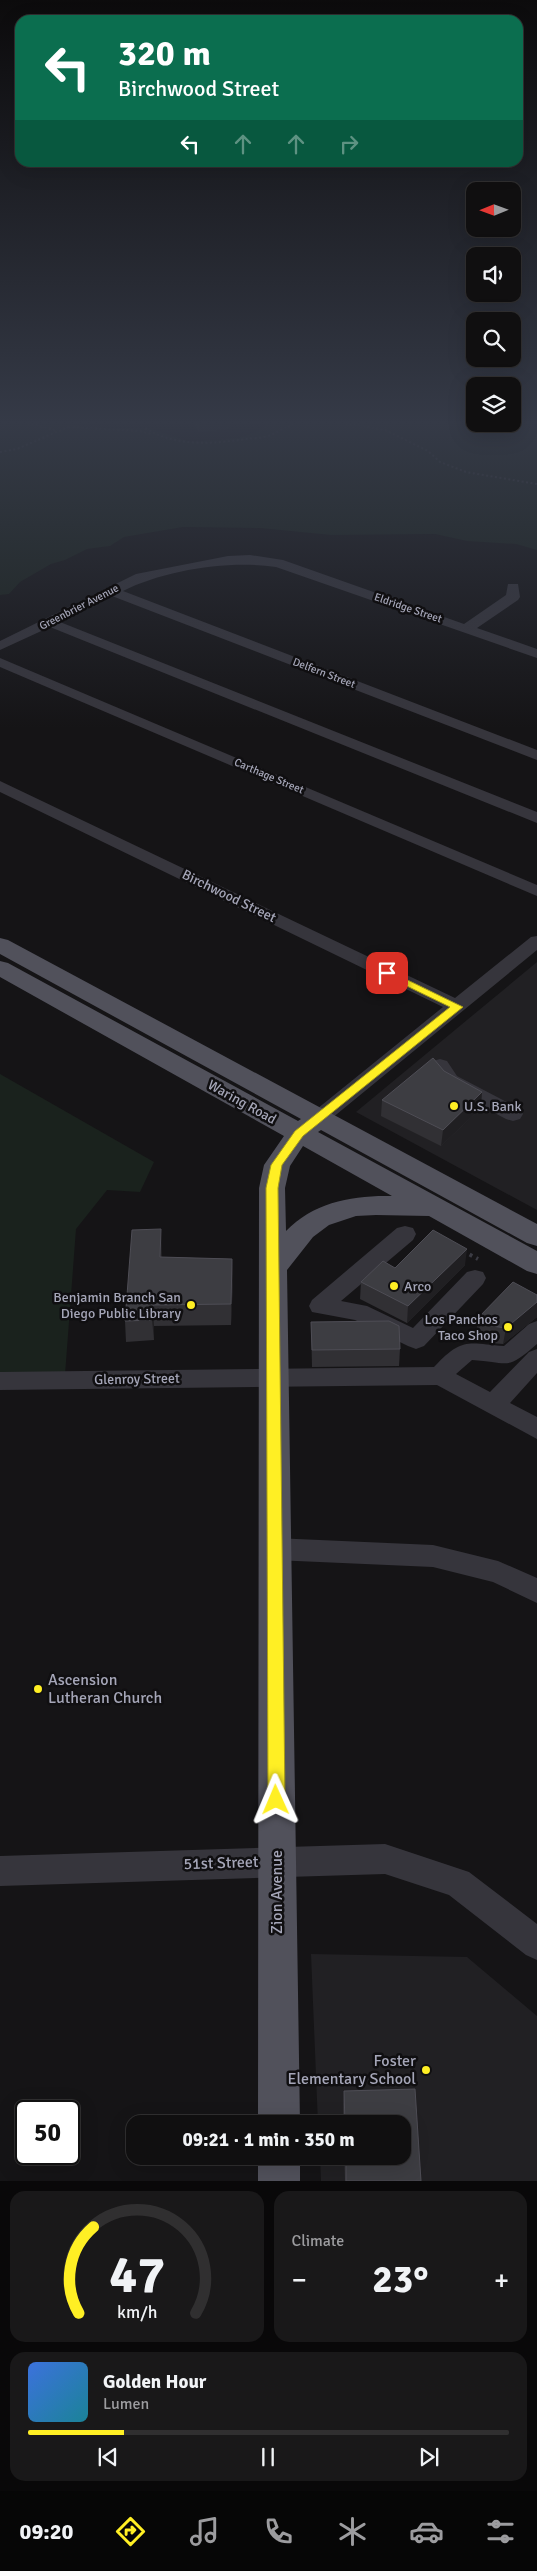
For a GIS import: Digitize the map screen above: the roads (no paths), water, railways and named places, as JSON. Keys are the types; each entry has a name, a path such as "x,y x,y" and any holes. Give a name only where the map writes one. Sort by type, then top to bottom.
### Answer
{"main road":[{"name":"Waring Road","path":"0,945 309,1126 435,1209 537,1264"},
{"name":"Waring Road","path":"0,968 309,1126 537,1236"},
{"name":"Zion Avenue","path":"279,2115 272,1188 277,1165 309,1126"},
{"path":"273,1268 293,1239 310,1223 324,1215 348,1208 386,1205 435,1209"},
{"path":"279,2165 279,2181"}],"street":[{"name":"Greenbrier Avenue","path":"0,646 111,591 152,574 228,560 250,559 278,563"},
{"name":"Eldridge Street","path":"278,563 537,654"},
{"path":"466,629 513,597 513,587"},
{"name":"Delfern Street","path":"111,591 537,755"},
{"path":"49,622 537,818"},
{"name":"Carthage Street","path":"0,662 537,891"},
{"name":"Birchwood Street","path":"0,786 458,1007"},
{"name":"Zion Avenue","path":"309,1126 537,941"},
{"path":"440,1065 450,1081 513,1114"},
{"path":"405,1234 320,1306 359,1312 416,1340 476,1268"},
{"path":"537,1330 509,1355 478,1350 468,1350 461,1353 440,1376 537,1429"},
{"path":"494,1404 537,1358"},
{"name":"Glenroy Street","path":"0,1382 440,1376"},
{"path":"274,1549 433,1556 498,1572 537,1590"},
{"name":"51st Street","path":"0,1870 385,1859 458,1884 537,1944"}],"place":[{"name":"U.S. Bank","path":"454,1106"},
{"name":"Arco","path":"394,1286"},
{"name":"Benjamin Branch San Diego Public Library","path":"191,1305"},
{"name":"Los Panchos Taco Shop","path":"508,1327"},
{"name":"Ascension Lutheran Church","path":"38,1689"},
{"name":"Foster Elementary School","path":"426,2070"}]}
